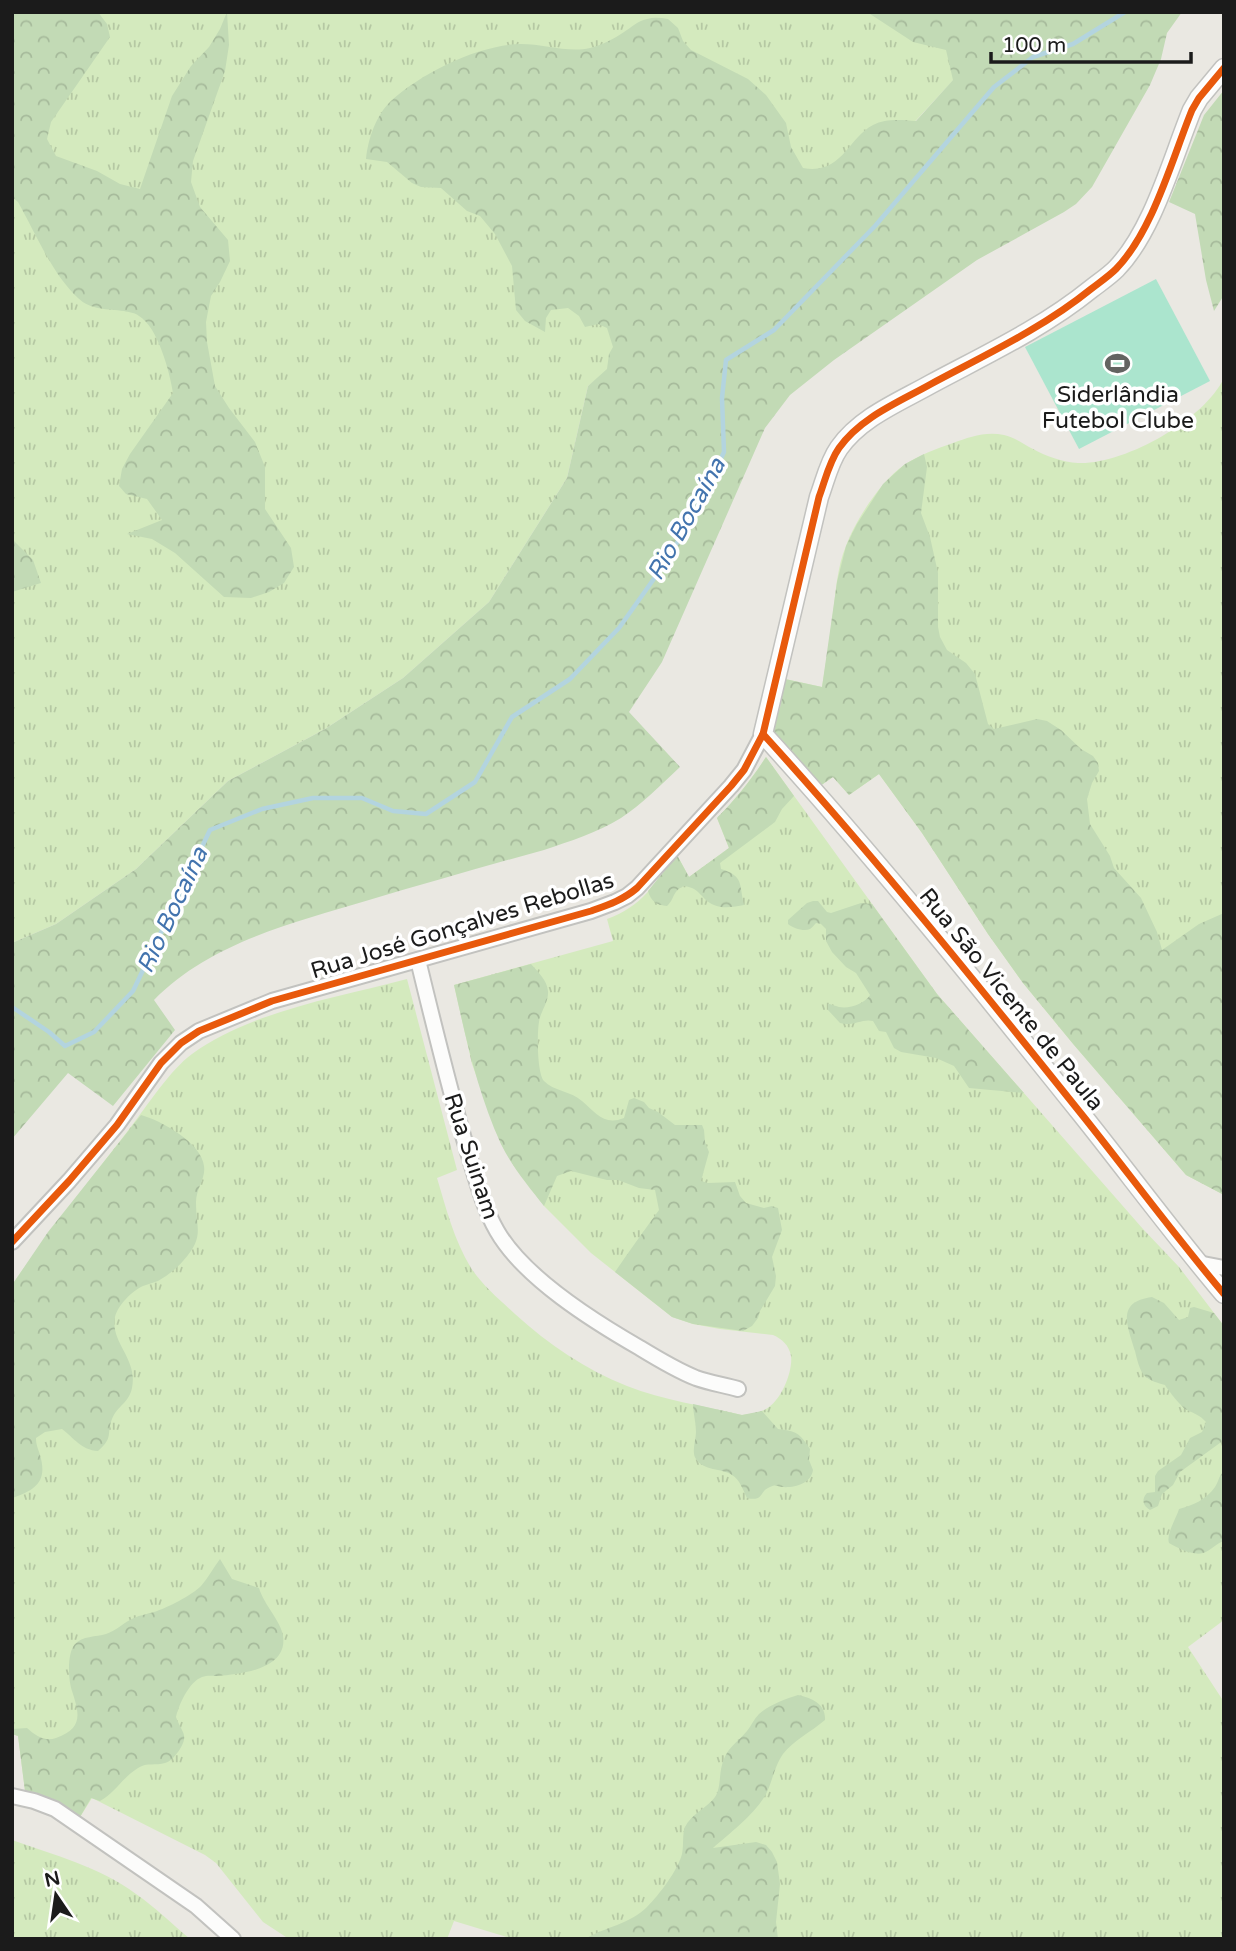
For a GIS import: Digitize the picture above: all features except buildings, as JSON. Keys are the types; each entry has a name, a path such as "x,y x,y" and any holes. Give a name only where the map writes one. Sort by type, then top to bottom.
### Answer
{"street":[{"name":"Rua José Gonçalves Rebollas","path":"12,1242 117,1125 161,1063 181,1043 210,1026 272,1001 615,902 637,888 730,786 744,769 764,734 819,497 839,448 855,431 885,409 1035,328 1071,305 1115,270 1149,219 1192,110 1203,92 1224,68"},
{"name":"Rua São Vicente de Paula","path":"764,734 886,874 1224,1294"},
{"name":"Rua Suinam","path":"418,960 451,1097 486,1209 498,1233 517,1257 548,1286 605,1328 677,1369 699,1379 738,1389"},
{"path":"1198,1263 1224,1268"},
{"path":"12,1796 55,1809 196,1906 233,1939"}],"green space":[{"path":"12,12 1021,12 994,36 897,141 588,386 567,478 489,602 403,678 325,729 228,781 136,869 56,924 12,943"},
{"path":"12,12 98,12 107,24 110,37 51,122 47,139 56,156 97,171 120,184 140,189 172,96 191,66 209,47 227,12 229,45 225,71 193,161 191,182 200,207 228,240 230,261 211,296 206,322 215,386 255,442 265,467 265,509 291,548 294,567 284,583 269,592 251,598 224,597 175,553 152,539 127,534 162,520 147,499 126,494 119,486 122,469 130,454 173,393 162,351 146,322 134,313 94,307 78,298 52,265 18,202 12,197"},
{"path":"867,12 1182,12 1167,33 1161,59 1150,85 1092,187 1076,204 977,260 834,360 790,395 765,428 662,662 629,712 680,767 629,813 593,832 544,850 283,926 201,963 176,980 154,1000 175,1030 113,1106 68,1073 12,1139 12,943 56,924 136,869 228,781 325,729 403,678 489,602 567,478 588,386 607,369 613,347 607,328 598,324 585,327 579,316 568,308 551,310 546,318 545,332 525,321 516,310 512,266 495,234 480,216 467,211 441,188 421,187 412,183 387,162 366,159 369,143 381,113 391,101 418,80 452,62 488,49 521,44 590,48 612,39 643,20 668,19 678,28 683,41 691,50 748,79 766,95 786,123 791,147 803,168 816,169 835,161 873,125 889,120 916,121 953,80 946,50 913,42"},
{"path":"1224,90 1224,295 1214,311 1195,214 1169,202 1204,115"},
{"name":"Siderlândia Futebol Clube","path":"1156,279 1210,381 1079,449 1025,347"},
{"path":"1224,378 1224,1195 1186,1175 1023,983 879,774 849,795 833,777 820,786 772,729 780,708 785,679 822,687 837,579 850,535 870,501 904,465 959,441 991,434 1008,436 1054,458 1078,463 1097,462 1139,448 1181,424 1214,394"},
{"path":"924,454 927,467 921,513 930,537 938,573 940,637 947,650 966,663 975,674 988,724 994,729 1037,719 1047,721 1093,756 1099,771 1087,799 1090,824 1110,856 1114,868 1141,898 1157,932 1162,950 1199,924 1224,913 1224,1195 1186,1175 1023,983 879,774 849,795 833,777 820,786 772,729 780,708 785,679 822,687 837,582 846,546 857,524 883,484 905,464"},
{"path":"12,539 33,560 41,583 12,592"},
{"path":"766,757 937,994 1179,1267 1224,1326 1224,1620 1188,1647 1224,1702 1224,1939 513,1939 454,1921 447,1939 289,1939 263,1922 216,1863 205,1855 92,1798 80,1817 54,1800 25,1791 18,1736 12,1734 12,1285 159,1089 192,1054 242,1026 269,1016 324,999 407,979 457,1170 437,1178 460,1246 481,1281 541,1336 582,1364 612,1380 655,1395 742,1415 769,1407 786,1384 790,1369 790,1352 782,1341 773,1335 720,1329 672,1317 591,1253 544,1206 514,1166 501,1144 472,1064 454,985 613,941 607,919 639,901 677,855 689,877 729,848 717,818 731,804"},
{"path":"766,757 794,796 775,822 720,863 721,869 737,878 744,905 717,906 694,889 684,886 677,890 667,906 655,902 648,891 677,855 689,877 729,848 717,818 731,804"},
{"path":"813,901 818,901 831,913 861,903 872,904 937,994 1024,1093 969,1088 954,1066 936,1058 901,1052 894,1048 886,1032 879,1031 873,1021 840,1023 828,1010 828,1004 852,1006 870,995 856,973 832,952 826,941 826,929 821,924 816,923 805,930 788,924 788,920"},
{"path":"531,964 544,980 548,991 538,1035 539,1062 544,1081 578,1098 606,1119 624,1118 629,1100 634,1098 644,1102 675,1125 702,1125 709,1152 701,1181 735,1182 746,1203 764,1208 778,1208 782,1230 772,1257 775,1286 752,1326 743,1331 693,1324 672,1317 615,1272 659,1210 655,1190 571,1171 557,1176 544,1206 510,1161 479,1086 454,985"},
{"path":"141,1115 179,1134 201,1157 204,1170 196,1197 197,1239 177,1267 158,1281 134,1291 117,1312 116,1335 128,1359 133,1377 132,1388 112,1419 106,1442 98,1451 82,1446 62,1429 45,1432 36,1438 42,1464 38,1484 12,1498 12,1285 48,1232"},
{"path":"1152,1297 1164,1303 1179,1320 1188,1317 1190,1308 1194,1307 1214,1313 1224,1326 1224,1440 1180,1472 1173,1485 1162,1494 1158,1506 1150,1510 1143,1500 1147,1493 1155,1492 1155,1476 1158,1471 1181,1455 1190,1438 1202,1432 1206,1422 1185,1409 1165,1385 1147,1378 1140,1368 1127,1316 1133,1304"},
{"path":"693,1404 742,1415 762,1411 778,1429 793,1432 803,1439 810,1449 812,1475 797,1486 774,1486 756,1499 747,1498 735,1477 703,1466 696,1459"},
{"path":"1224,1471 1224,1541 1199,1554 1169,1543 1170,1531 1179,1509 1208,1495"},
{"path":"220,1559 232,1579 259,1588 282,1630 283,1647 278,1656 261,1668 228,1675 206,1676 197,1680 185,1694 177,1712 176,1717 184,1737 175,1756 165,1763 138,1768 100,1801 91,1798 80,1817 54,1800 25,1791 18,1736 12,1734 12,1729 27,1728 41,1738 52,1739 65,1734 75,1725 77,1713 69,1666 75,1644 85,1638 110,1633 134,1618 186,1597 201,1586"},
{"path":"798,1695 821,1706 825,1720 787,1749 762,1801 713,1848 756,1842 766,1845 772,1852 777,1862 780,1884 776,1922 778,1939 585,1939 633,1917 652,1902 677,1867 688,1822 712,1801 717,1793 722,1765 729,1750 763,1711"},
{"path":"12,1840 76,1862 107,1876 143,1899 190,1939 12,1939"}],"waterway":[{"name":"Rio Bocaína","path":"12,1007 65,1046 94,1032 133,991 210,830 262,809 313,798 362,798 393,811 426,814 475,782 512,717 570,679 619,628 668,559 724,452 722,398 726,360 774,330 875,226 994,87 1033,57 1073,44 1125,12"}],"cycle path":[{"path":"12,1242 117,1125 161,1063 181,1043 199,1031 272,1001 591,911 621,899 637,888 731,786 744,770 763,734 819,497 839,448 858,427 881,411 1034,329 1116,269 1141,235 1151,215 1192,110 1224,68"},
{"path":"763,734 846,827 966,970 1224,1294"}],"place":[{"name":"Siderlândia Futebol Clube","path":"1118,364"}]}
